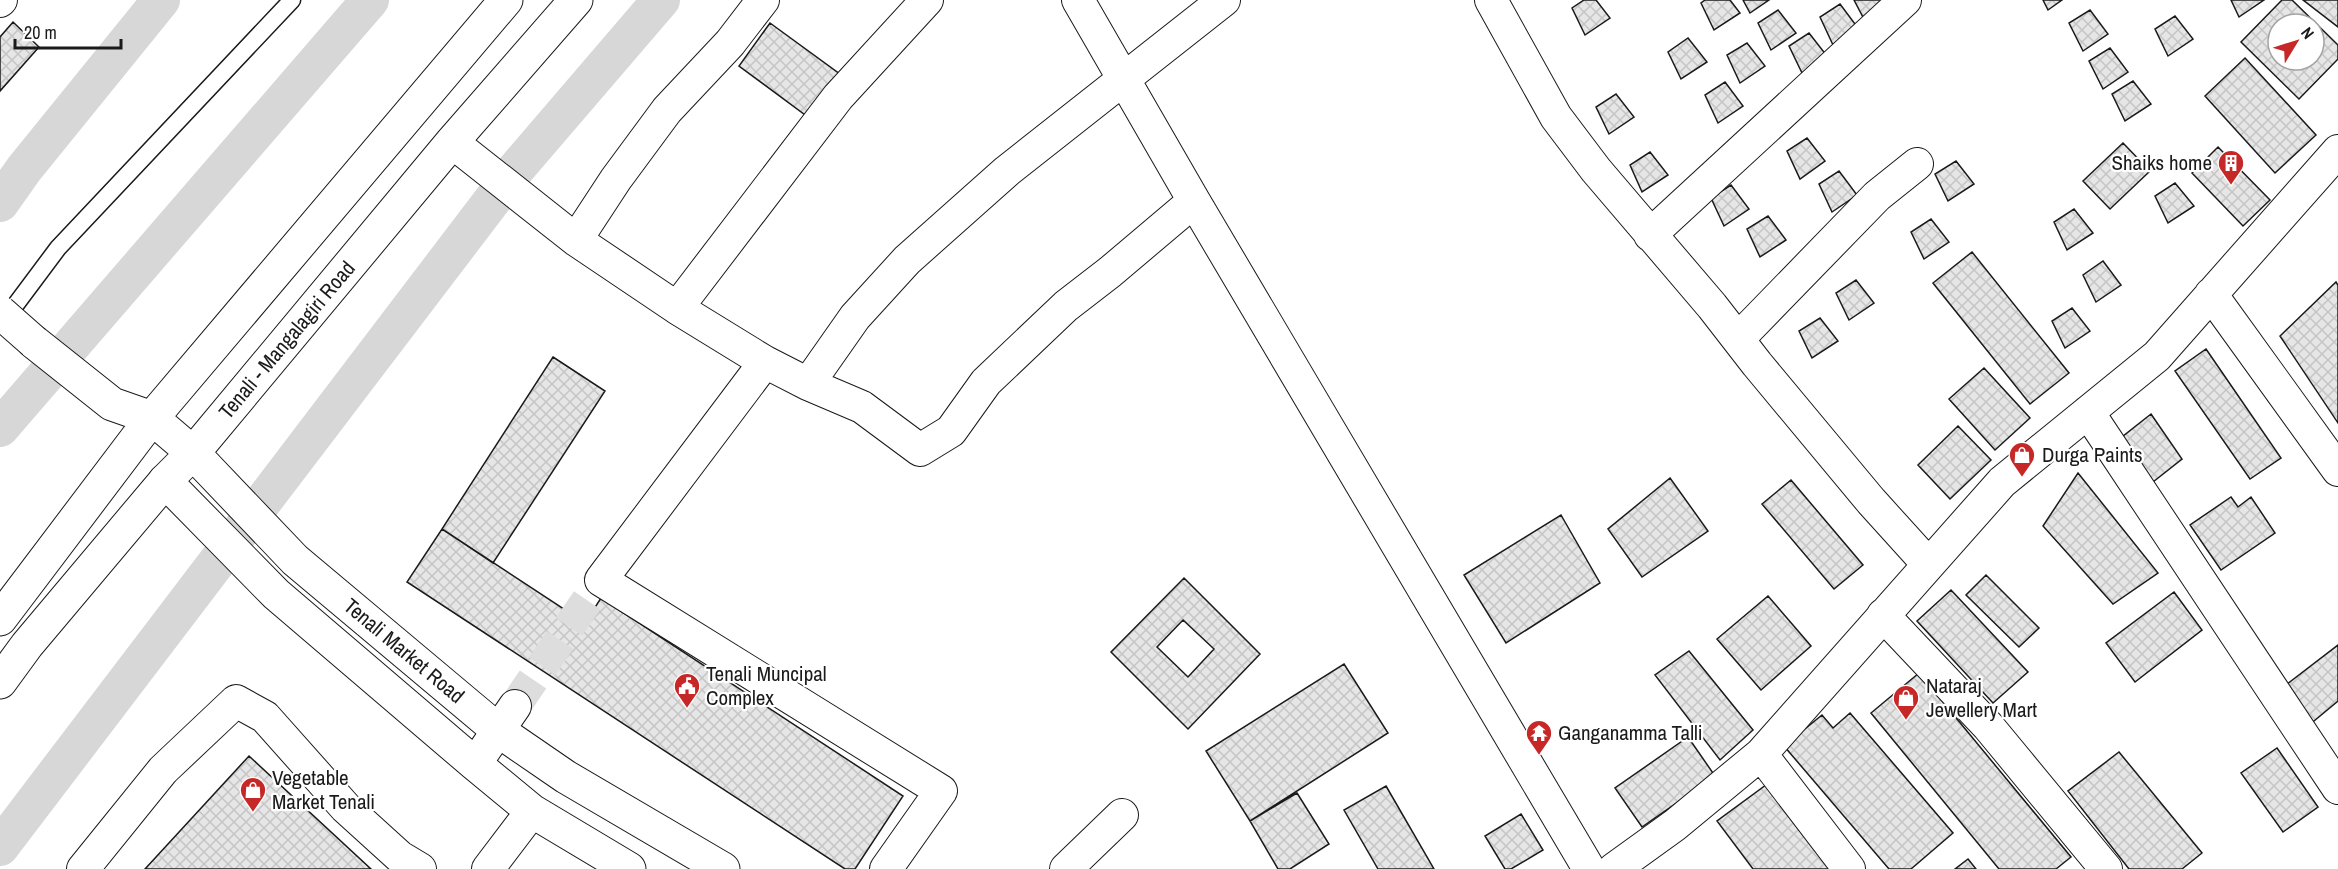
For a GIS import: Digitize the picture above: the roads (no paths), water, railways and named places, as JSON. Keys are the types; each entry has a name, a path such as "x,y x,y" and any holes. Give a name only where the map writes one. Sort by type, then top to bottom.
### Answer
{"main road":[{"path":"0,619 152,418 506,0"},
{"name":"Tenali - Mangalagiri Road","path":"0,682 27,645 165,481 193,453 452,142 576,0"},
{"path":"0,312 112,404 128,449"},
{"name":"Tenali Market Road","path":"112,404 152,418 193,453 295,560 507,719 566,777 723,869"},
{"name":"Tenali Market Road","path":"128,449 165,481 276,594 475,764 532,811 629,869"}],"street":[{"path":"568,233 616,179 667,110 730,43 763,0"},
{"path":"677,308 838,97 927,0"},
{"path":"1078,0 1587,867 1675,825 1761,754 2002,482 2157,356 2211,294 2333,169"},
{"path":"808,384 855,317 907,260 1007,171 1224,0"},
{"path":"1650,235 1905,0"},
{"path":"1496,2 1556,117 1650,235 1871,501 1928,564"},
{"path":"452,142 568,233 677,308 765,362 808,384 862,407 920,450 951,431 986,382 1066,306 1194,201"},
{"path":"1738,339 1877,196 1917,164"},
{"path":"2211,294 2338,470"},
{"path":"765,362 601,580 941,791 886,869"},
{"path":"2088,412 2338,788"},
{"path":"1883,615 1988,726 2106,869"},
{"path":"83,869 163,770 236,701 265,717 346,808 400,856 420,869"},
{"path":"475,764 507,719"},
{"path":"1761,754 1849,869"},
{"path":"488,869 532,811"},
{"path":"1066,869 1122,815"}],"lane":[{"path":"0,326 58,248 292,0"}],"waterway":[{"path":"0,203 24,169 161,0"},
{"path":"0,428 370,0"},
{"path":"0,847 516,169 661,0"}],"tunnel":[{"path":"515,706 601,580"}],"place":[{"name":"Shaiks home","path":"2231,186"},
{"name":"Durga Paints","path":"2022,478"},
{"name":"Tenali Muncipal Complex","path":"687,709"},
{"name":"Nataraj Jewellery Mart","path":"1906,721"},
{"name":"Ganganamma Talli","path":"1539,756"},
{"name":"Vegetable Market Tenali","path":"253,813"}]}
